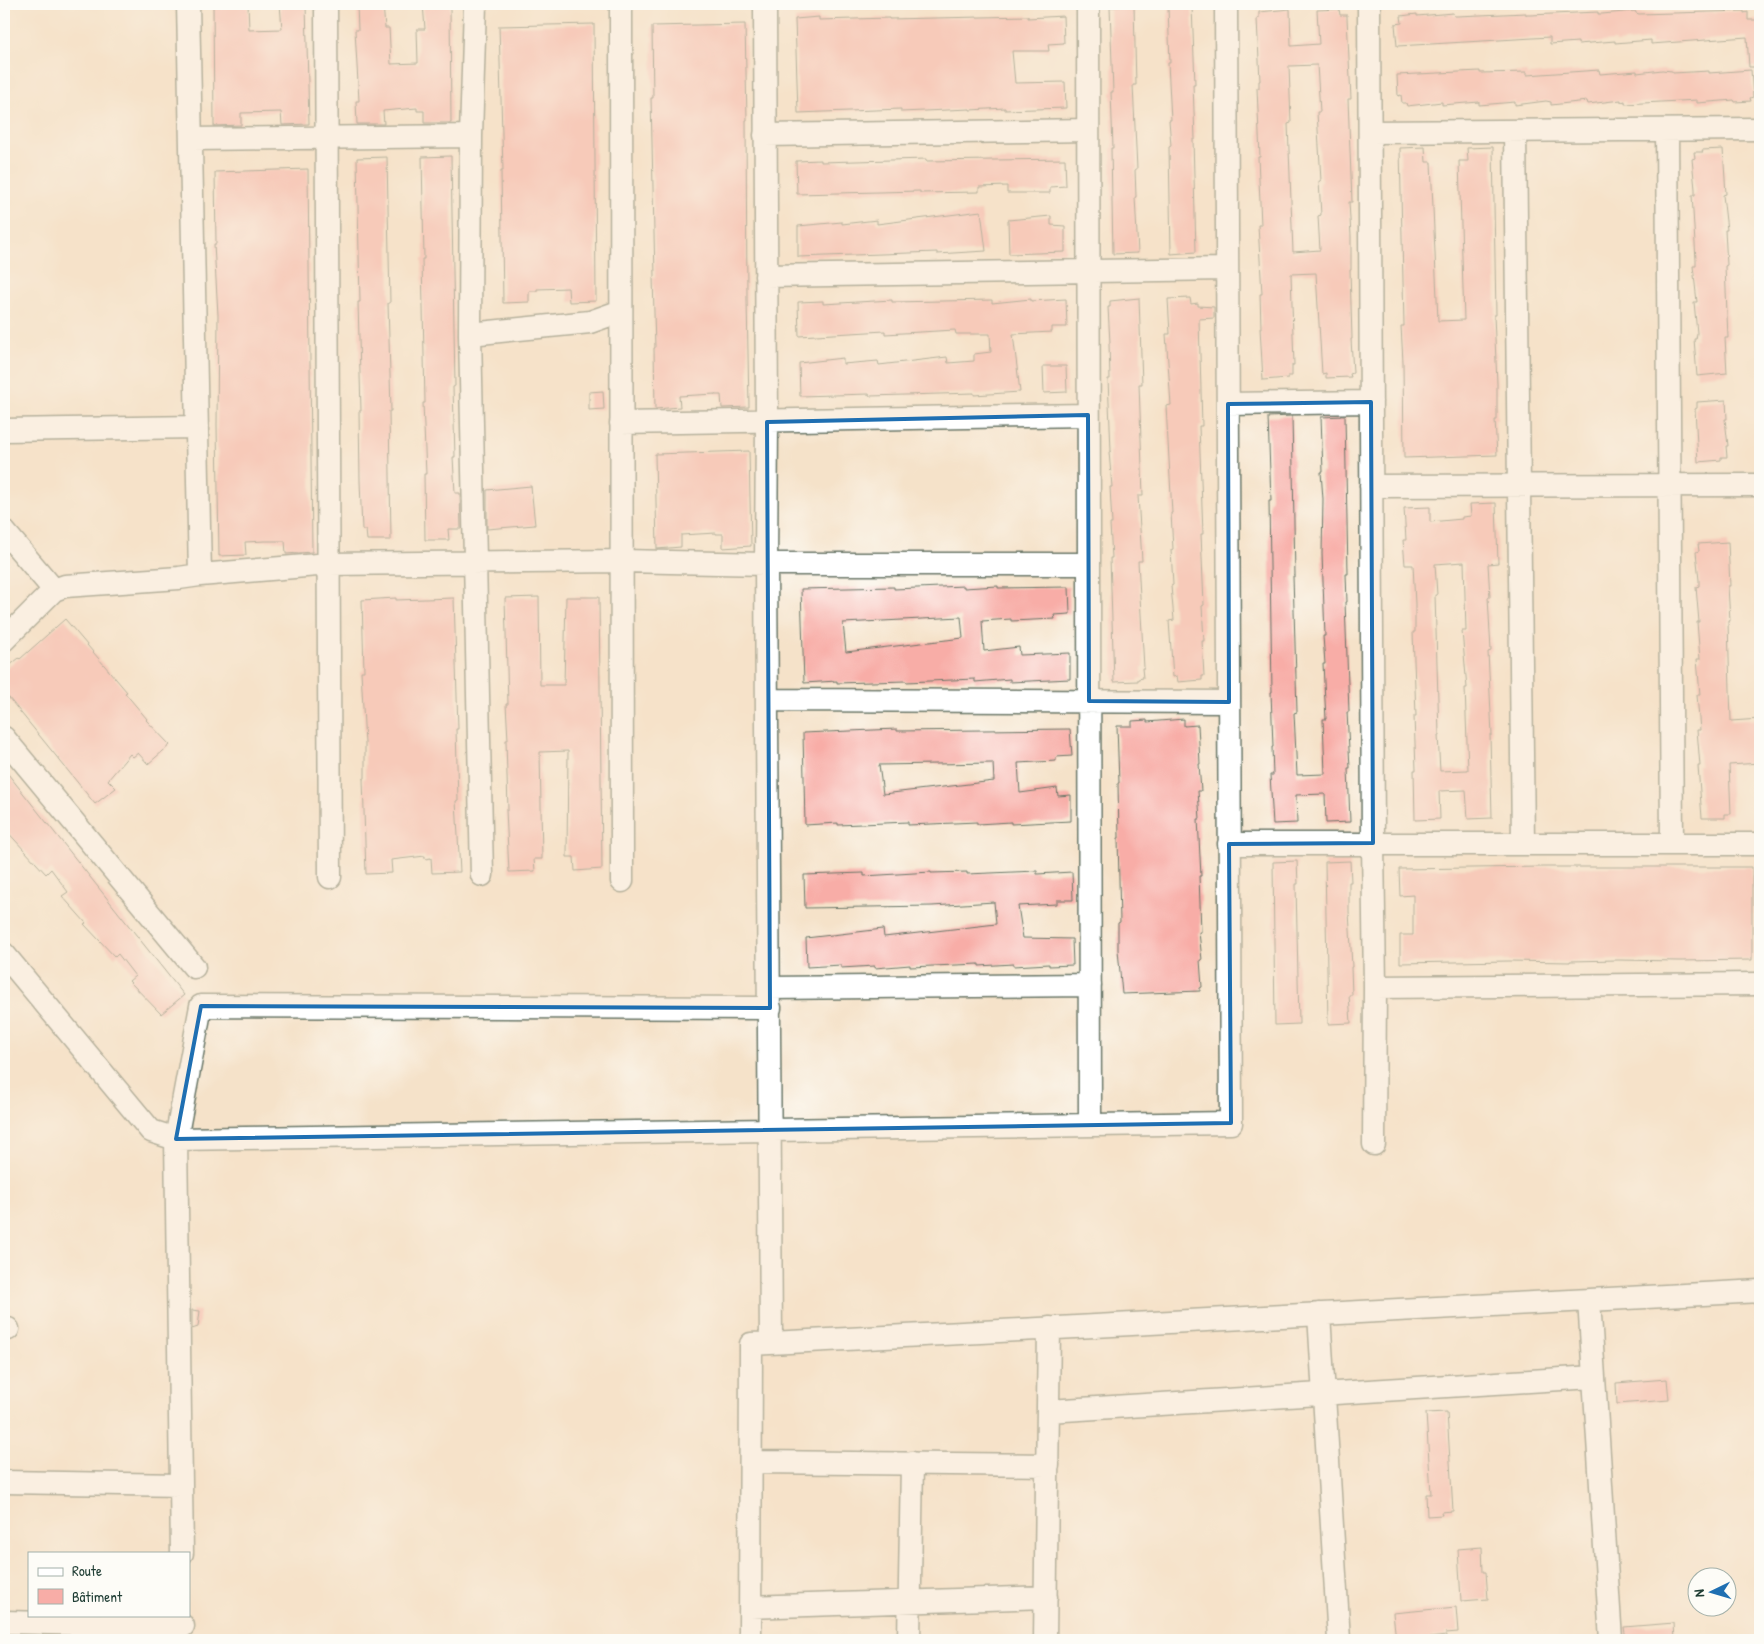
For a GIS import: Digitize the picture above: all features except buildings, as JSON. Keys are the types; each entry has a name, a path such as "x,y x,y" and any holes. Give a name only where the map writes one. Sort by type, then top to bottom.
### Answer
{"street":[{"path":"188,4 200,575"},
{"path":"326,4 330,877"},
{"path":"475,4 471,136 470,334 482,876"},
{"path":"621,4 622,881"},
{"path":"764,4 772,1343"},
{"path":"1088,4 1090,1125"},
{"path":"8,964 151,1131 176,1139 1231,1123 1226,4"},
{"path":"1369,4 1375,987 1374,1144"},
{"path":"1370,132 1760,129"},
{"path":"765,135 1088,130"},
{"path":"1667,130 1672,843"},
{"path":"1515,131 1523,843"},
{"path":"191,140 471,136"},
{"path":"766,276 1227,269"},
{"path":"470,334 590,322 621,311"},
{"path":"1228,404 1371,402"},
{"path":"621,423 767,422 1088,415"},
{"path":"4,430 197,427"},
{"path":"1371,486 1760,485"},
{"path":"4,531 54,590"},
{"path":"4,640 54,590 65,586 329,564 622,561 766,564 1089,564"},
{"path":"768,700 1229,702"},
{"path":"4,738 194,967"},
{"path":"1229,844 1760,844"},
{"path":"1375,987 1760,984"},
{"path":"182,1552 176,1139 201,1006 770,998 1090,985"},
{"path":"750,1640 751,1344 1760,1291"},
{"path":"1588,1300 1611,1640"},
{"path":"1319,1314 1339,1640"},
{"path":"1046,1640 1049,1328"},
{"path":"1048,1411 1593,1377"},
{"path":"751,1462 1048,1465"},
{"path":"909,1640 912,1463"},
{"path":"4,1482 181,1485"},
{"path":"750,1607 1046,1597"},
{"path":"4,1622 183,1627"}],"highlighted area":[{"path":"1371,402 1373,843 1229,844 1231,1123 176,1139 201,1006 770,1008 767,422 1088,415 1089,701 1229,702 1228,404"}]}
